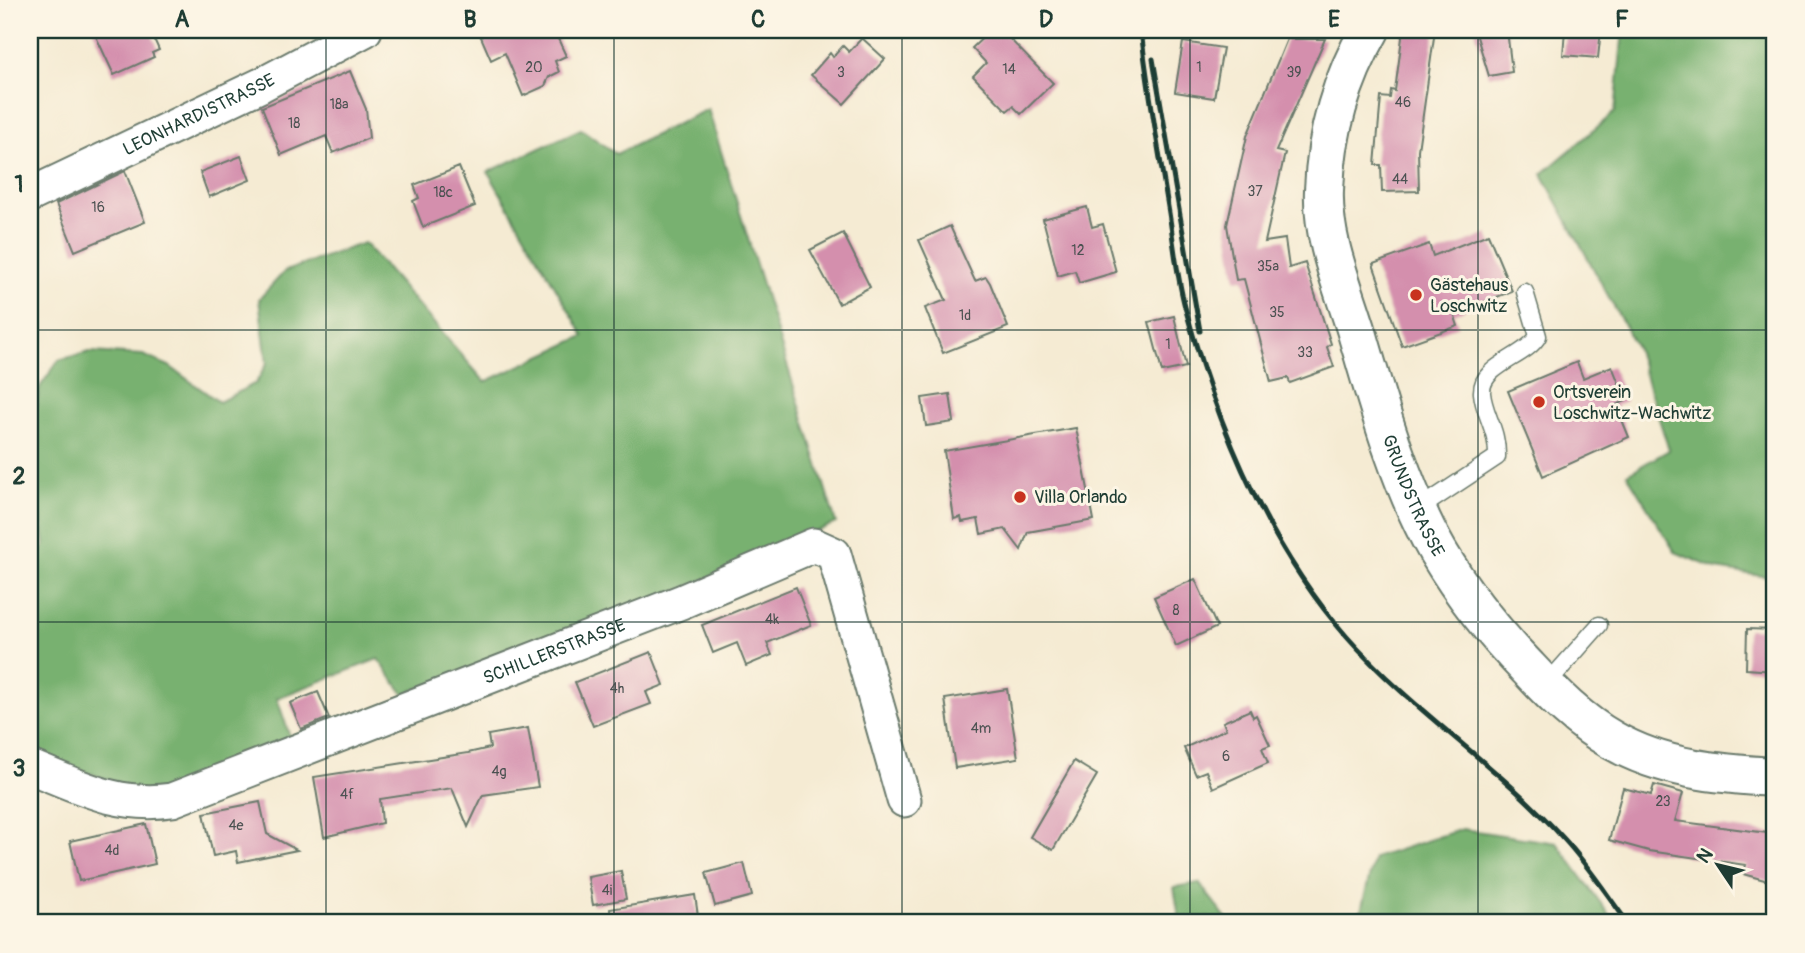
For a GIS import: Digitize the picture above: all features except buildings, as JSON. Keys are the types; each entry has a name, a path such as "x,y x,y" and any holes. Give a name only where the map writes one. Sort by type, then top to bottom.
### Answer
{"main road":[{"name":"GRUNDSTRASSE","path":"1370,30 1338,99 1328,138 1324,193 1327,232 1374,388 1417,510 1438,552 1497,635 1545,686 1577,715 1612,740 1677,767 1728,775 1775,777"}],"street":[{"name":"LEONHARDISTRASSE","path":"30,195 261,85 365,30"},
{"name":"SCHILLERSTRASSE","path":"30,767 117,800 143,804 172,800 681,602 814,545 834,554 904,800"}],"lane":[{"path":"1417,510 1497,457 1498,438 1482,391 1488,375 1533,346 1538,336 1525,292"},
{"path":"1545,686 1599,625"}],"green space":[{"path":"1623,30 1775,30 1775,578 1716,569 1675,552 1627,474 1669,450 1636,347 1542,174 1615,112"},
{"path":"708,109 836,523 673,593 404,694 378,659 277,698 291,740 167,789 144,792 30,753 30,572 45,544 30,440 40,387 59,360 90,352 143,355 169,366 219,402 256,383 267,363 259,299 285,271 364,243 485,382 584,336 488,172 581,129 616,154"},
{"path":"1462,829 1557,843 1615,923 1358,923 1374,858"},
{"path":"1199,883 1230,923 1180,923 1174,887"}],"railway":[{"path":"1141,30 1185,307 1229,439 1269,523 1292,564 1347,637 1399,690 1538,812 1581,859 1628,923"},
{"path":"1153,59 1200,331"}],"place":[{"name":"Gästehaus Loschwitz","path":"1416,295"},
{"name":"Ortsverein Loschwitz-Wachwitz","path":"1539,402"},
{"name":"Villa Orlando","path":"1020,497"}]}
